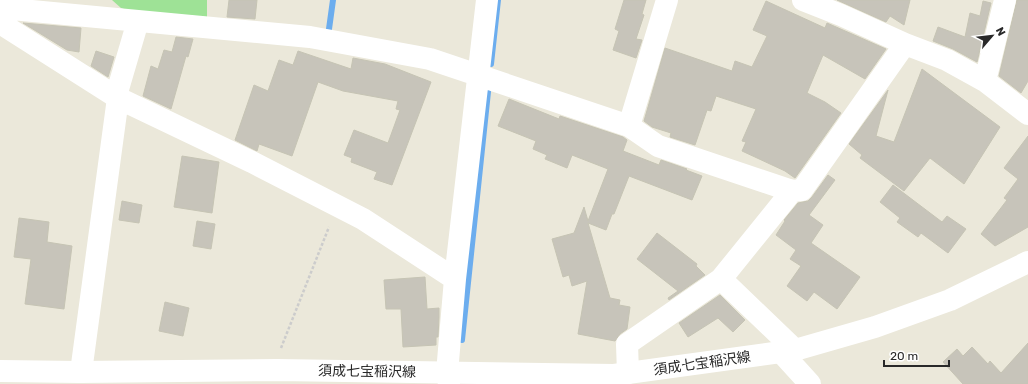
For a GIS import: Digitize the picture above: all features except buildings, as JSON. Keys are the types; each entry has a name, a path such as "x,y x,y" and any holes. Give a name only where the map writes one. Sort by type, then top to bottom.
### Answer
{"street":[{"path":"448,378 456,279 487,0"},
{"path":"629,126 667,0"},
{"path":"803,0 841,15 905,44 947,60 985,81 1028,114"},
{"path":"985,81 1005,0"},
{"path":"0,8 310,37 430,59 629,126 658,146 792,191 802,190 905,44"},
{"path":"81,372 117,97 138,21"},
{"path":"0,23 117,97 252,162 363,219 456,279"},
{"path":"619,378 628,344 721,280 792,191"},
{"name":"須成七宝稲沢線","path":"0,371 81,372 277,370 448,378 619,378 788,351 875,327 950,300 1028,262"},
{"path":"721,280 788,351 810,384"}],"path":[{"path":"277,370 281,346 338,206"}],"green space":[{"path":"112,0 207,0 207,17 127,10 121,8"}],"waterway":[{"path":"329,29 333,0"},
{"path":"491,64 498,0"},
{"path":"462,340 488,92"}]}
